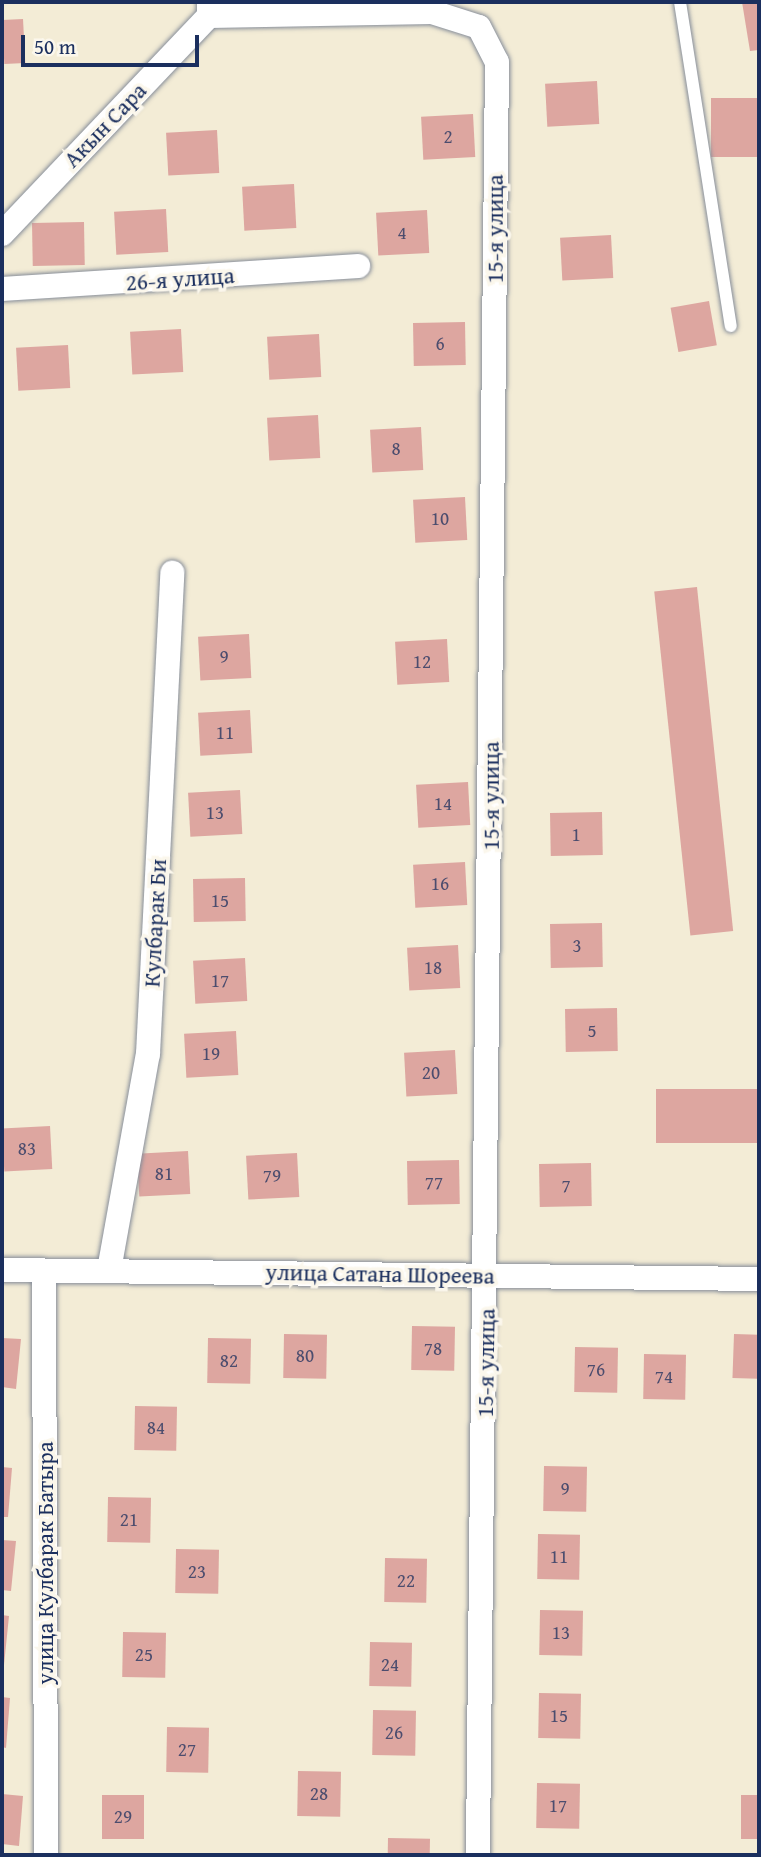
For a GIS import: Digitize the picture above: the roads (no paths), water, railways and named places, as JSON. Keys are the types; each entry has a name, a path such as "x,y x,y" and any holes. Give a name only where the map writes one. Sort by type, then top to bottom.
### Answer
{"street":[{"name":"Акын Сара","path":"2,234 209,9"},
{"name":"15-я улица","path":"209,9 432,12 479,27 497,62 487,1275 478,1855"},
{"name":"26-я улица","path":"2,289 358,266"},
{"name":"Кулбарак Би","path":"109,1270 148,1054 172,573"},
{"name":"улица Сатана Шореева","path":"2,1270 759,1279"},
{"name":"улица Кулбарак Батыра","path":"44,1271 46,1855"}],"lane":[{"path":"680,2 731,326"}]}
